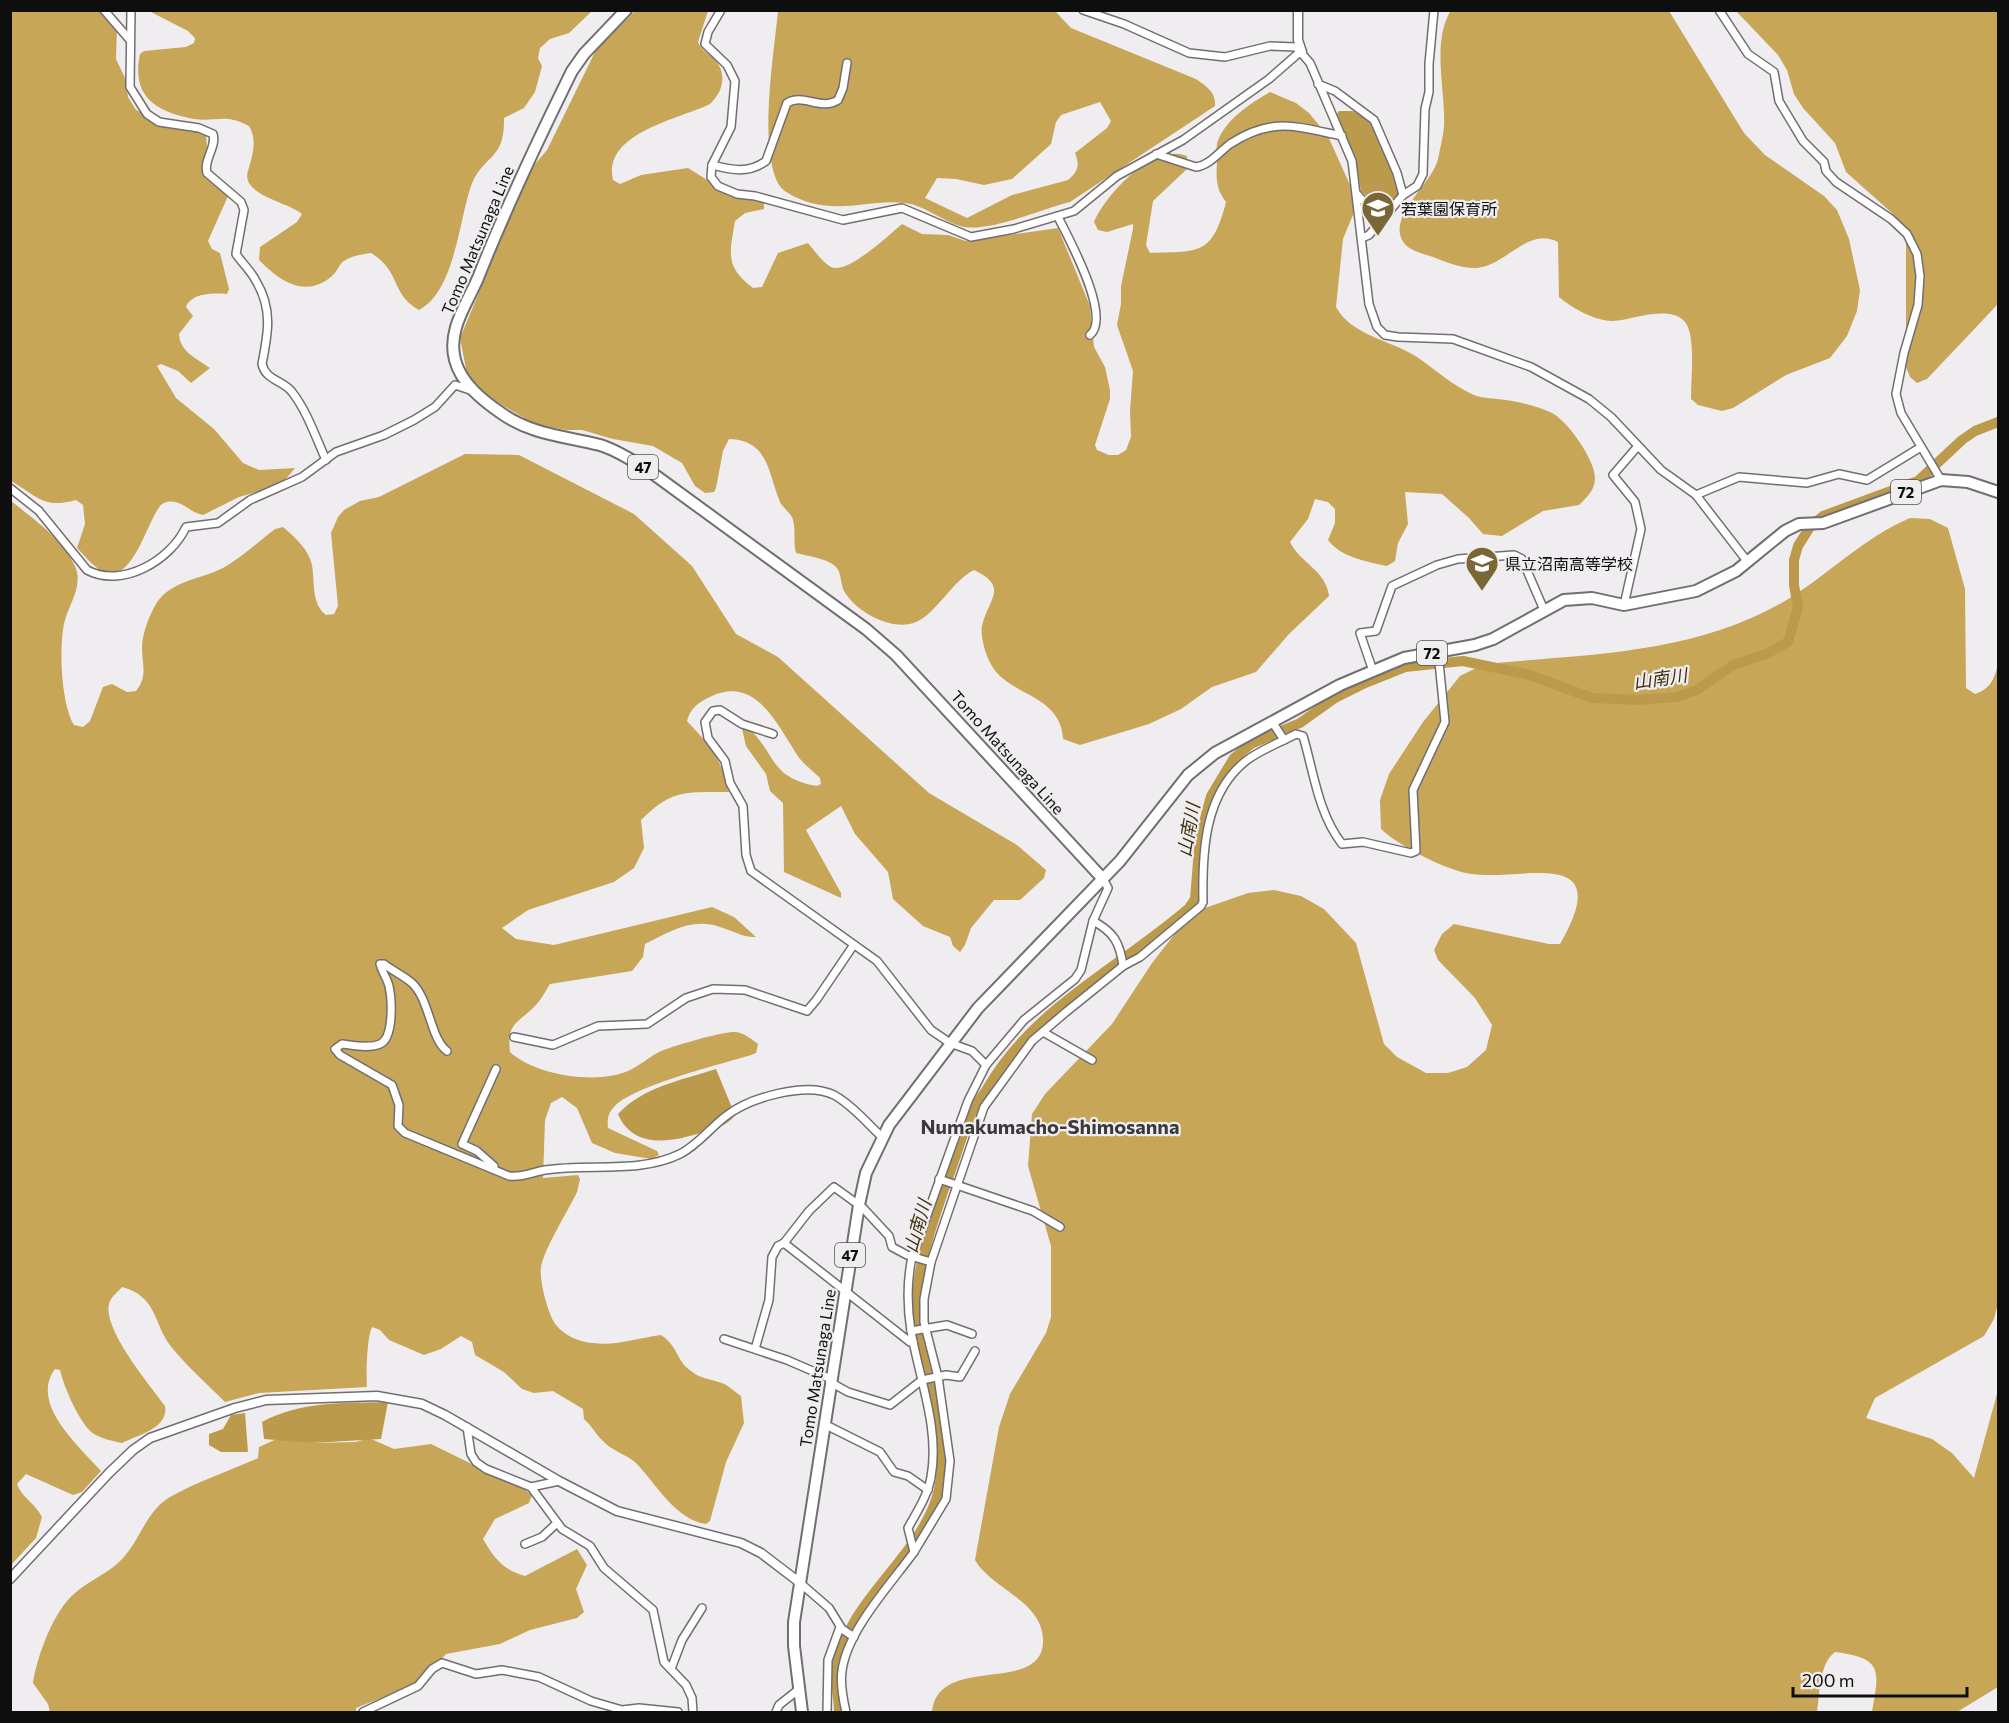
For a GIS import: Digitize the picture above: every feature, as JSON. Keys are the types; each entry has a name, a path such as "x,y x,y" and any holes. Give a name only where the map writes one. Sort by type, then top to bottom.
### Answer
{"main road":[{"name":"Tomo Matsunaga Line","path":"626,10 584,54 572,71 512,194 459,318 454,338 454,358 461,376 475,392 526,428 601,446 630,459 866,629 926,685 1103,879 1005,978 950,1043 882,1137 866,1173 844,1291 799,1582 794,1630 802,1713"},
{"name":"72","path":"1103,879 1188,775 1215,753 1275,726 1340,685 1404,658 1476,645 1493,639 1564,600 1577,597 1624,605 1696,591 1716,582 1785,531 1941,480 1968,482 1998,492"}],"street":[{"path":"105,10 129,39"},
{"path":"131,10 130,87 147,114 159,122 200,128 213,134 214,140 206,168 207,173 241,202 244,216 236,254 256,280 266,300 269,318 263,370 292,392 326,460"},
{"path":"721,10 708,32 705,44 733,72 735,81 734,106 726,139 712,165 711,177 718,186 737,194 762,198 843,220 902,208 971,237 1058,217 1074,211 1117,176 1182,140 1269,79 1301,51"},
{"path":"1083,10 1124,24 1189,53 1225,57 1270,46 1296,47 1301,51"},
{"path":"1298,10 1298,40 1301,51 1352,161 1372,317 1377,327 1385,335 1453,339 1531,367 1589,399 1611,417 1661,470 1696,495 1747,561"},
{"path":"1362,238 1369,235 1403,195 1417,186 1423,174 1425,109 1429,92 1434,10"},
{"path":"1719,10 1748,54 1774,72 1779,101 1803,141 1824,162 1826,171 1836,182 1891,219 1907,234 1917,254 1920,276 1918,305 1904,353 1896,394 1901,413 1941,480"},
{"path":"712,165 734,171 747,170 766,161 787,103 798,100 826,106 838,100 843,88 847,63"},
{"path":"1318,84 1335,91 1374,120 1397,173 1403,195"},
{"path":"1156,154 1196,167 1210,161 1234,142 1261,129 1301,125 1342,136"},
{"path":"1358,195 1380,220"},
{"path":"1058,217 1096,304 1097,324 1090,335"},
{"path":"10,488 39,511 87,570 97,576 118,576 161,558 179,542 186,527 218,523 250,501 302,477 336,452 384,435 414,420 435,406 455,385 475,392"},
{"path":"1624,605 1641,529 1635,502 1613,475 1638,446"},
{"path":"1696,495 1739,477 1807,483 1839,474 1867,480 1922,447"},
{"path":"1373,671 1360,633 1376,631 1392,586 1437,565 1458,559 1514,555 1522,559 1544,610"},
{"path":"914,1551 908,1528 928,1490 931,1476 931,1429 924,1379 913,1341 919,1330 930,1261 984,1107 1010,1069 1043,1032 1123,965 1140,957 1201,906 1203,902 1202,862 1214,805 1245,761 1296,734 1302,736 1318,787 1317,799 1327,815 1332,832 1342,844 1363,842 1411,853 1416,851 1413,790 1445,722 1438,653"},
{"path":"773,734 742,724 720,710 713,711 705,722 708,738 725,761 730,783 743,806 747,865 756,876 877,961 931,1030 950,1043 972,1051 986,1065"},
{"path":"1275,726 1283,740"},
{"path":"846,1713 841,1672 853,1636 914,1551 946,1499 950,1461 936,1377 919,1330 908,1280 914,1257 968,1101 986,1065 1024,1020 1075,979 1081,970 1093,921 1108,888 1103,879"},
{"path":"1093,921 1113,933 1118,942 1123,965"},
{"path":"514,1037 553,1045 598,1026 647,1024 686,998 713,989 745,990 807,1011 853,945"},
{"path":"447,1051 441,1046 432,1018 412,983 384,964 380,964 389,985 392,1012 385,1040 380,1044 367,1046 342,1044 335,1049 340,1055 392,1085 399,1105 398,1126 405,1133 516,1177 545,1170 659,1162 696,1144 738,1107 771,1095 809,1090 822,1090 844,1101 882,1137"},
{"path":"1043,1032 1092,1060"},
{"path":"496,1069 462,1144 477,1151 500,1172"},
{"path":"941,1179 1033,1211 1060,1227"},
{"path":"755,1349 769,1300 772,1257 778,1246 784,1243 809,1211 834,1187 859,1205 890,1236 892,1247 930,1261"},
{"path":"784,1243 910,1342 913,1341"},
{"path":"919,1330 947,1325 972,1334"},
{"path":"723,1339 755,1349 831,1381 848,1392 890,1406 924,1379 960,1377 975,1351"},
{"path":"10,1579 133,1450 163,1432 266,1400 377,1396 422,1404 617,1511 741,1543 761,1553 829,1608 841,1628 853,1636"},
{"path":"824,1424 880,1452 894,1472 908,1476 928,1490"},
{"path":"467,1427 471,1454 476,1462 486,1469 531,1487 557,1523 590,1546 604,1568 653,1610 664,1662 686,1685 692,1698 693,1713"},
{"path":"531,1487 559,1481"},
{"path":"525,1544 542,1537 557,1523"},
{"path":"671,1669 681,1640 702,1608"},
{"path":"827,1713 828,1660 841,1628"},
{"path":"363,1713 418,1686 432,1669 442,1663 476,1674 502,1670 539,1677 591,1701 622,1710 639,1708 678,1713"},
{"path":"776,1713 779,1705 798,1690"}],"shaded area":[{"path":"1451,10 1669,11 1744,133 1765,155 1824,196 1837,210 1849,239 1860,290 1857,311 1847,336 1830,358 1786,375 1733,408 1722,411 1698,405 1691,399 1692,350 1686,323 1669,314 1606,320 1591,316 1570,305 1559,297 1558,242 1547,238 1527,242 1498,260 1477,268 1454,265 1417,252 1407,246 1400,233 1401,222 1405,211 1434,168 1442,139 1444,113 1442,37"},
{"path":"11,11 102,11 117,28 116,59 126,80 128,97 136,110 165,122 195,129 206,136 206,174 228,196 208,241 212,249 220,253 229,289 227,294 198,296 189,302 186,307 193,316 179,334 182,346 194,358 210,368 191,383 178,371 161,364 157,366 176,398 214,429 243,463 259,470 295,468 281,485 239,497 203,515 179,503 164,503 153,518 132,559 123,569 113,574 98,569 77,548 85,524 83,505 76,500 56,503 42,500 11,481"},
{"path":"149,11 592,11 569,33 550,39 540,48 538,58 542,66 535,92 524,108 504,118 501,143 481,168 471,186 454,254 441,287 431,301 419,310 404,297 388,268 371,253 347,259 332,276 322,283 303,287 275,275 259,260 260,247 297,222 302,214 267,197 251,186 247,179 254,143 249,126 234,120 202,120 180,116 168,112 149,100 139,81 140,54 144,51 186,47 194,43 195,38 188,31"},
{"path":"635,11 708,11 698,42 718,64 722,82 718,94 710,104 663,122 631,139 619,150 613,164 613,180 620,184 641,175 688,168 736,198 764,202 764,209 745,213 735,221 732,242 733,266 753,288 762,287 778,253 808,243 828,265 838,268 868,253 902,224 922,234 948,235 966,241 1058,228 1090,306 1094,347 1105,367 1110,399 1095,445 1097,450 1109,455 1118,455 1126,450 1131,437 1133,371 1117,325 1121,304 1121,286 1133,224 1107,232 1098,230 1094,222 1120,185 1146,163 1160,156 1174,154 1187,156 1187,169 1153,201 1146,245 1150,253 1181,252 1201,247 1215,232 1226,202 1217,183 1217,144 1225,128 1246,107 1270,92 1296,103 1309,113 1328,136 1350,185 1355,210 1343,239 1336,307 1343,317 1362,331 1407,351 1474,395 1528,404 1557,416 1572,431 1590,461 1595,478 1592,490 1579,505 1543,511 1502,536 1483,534 1442,494 1405,492 1408,524 1398,543 1395,561 1387,566 1355,558 1333,546 1328,540 1335,523 1335,509 1328,502 1315,499 1308,519 1290,542 1300,556 1318,573 1327,587 1329,596 1289,634 1256,672 1212,687 1181,709 1149,724 1080,745 1063,739 1060,724 1053,713 1044,704 1000,676 990,662 984,647 982,626 992,601 994,588 985,576 974,570 966,575 930,612 916,622 896,624 886,622 866,613 850,599 844,591 839,571 835,566 822,559 796,553 792,518 780,502 765,460 752,445 729,439 723,451 716,488 714,492 705,493 695,486 682,463 653,446 613,439 582,430 566,430 535,424 488,397 467,374 460,338 530,170 547,150 596,50"},
{"path":"778,11 1055,11 1071,28 1196,79 1212,93 1215,106 1070,202 999,224 971,228 960,226 905,203 836,206 811,203 785,191 779,185 769,149 769,100","holes":["1100,102 1111,121 1107,128 1075,153 1077,168 1068,180 1012,195 967,218 925,198 937,178 956,179 984,185 1012,179 1051,144 1056,122 1061,115"]},
{"path":"1736,11 1998,11 1998,304 1927,379 1917,383 1910,377 1906,367 1906,242 1902,228 1893,214 1846,172 1835,143 1803,108 1794,94 1787,70 1778,55"},
{"path":"1339,111 1353,111 1369,120 1387,160 1399,194 1382,211 1361,191 1355,158 1337,114"},
{"path":"465,454 519,455 634,514 692,566 736,634 778,657 929,793 1017,845 1046,870 1044,878 1020,900 994,900 971,928 960,952 953,946 950,937 923,926 893,899 888,872 855,834 841,806 806,830 841,893 841,898 784,872 783,803 770,791 766,774 746,746 742,729 746,726 756,735 774,762 789,777 817,786 821,784 820,778 800,759 765,708 755,699 742,693 728,691 700,703 690,712 687,721 714,753 729,792 680,794 662,803 641,820 644,848 634,868 614,882 528,910 502,928 516,939 554,945 712,907 734,917 756,937 742,935 710,924 681,927 645,944 643,957 632,971 550,984 536,1006 511,1030 509,1043 510,1052 534,1067 583,1077 615,1075 628,1071 655,1054 719,1034 741,1033 758,1044 756,1053 678,1076 639,1091 614,1107 608,1117 608,1128 657,1151 659,1155 651,1159 615,1153 592,1143 577,1108 562,1097 551,1103 545,1120 543,1178 578,1175 580,1179 577,1192 551,1240 541,1267 545,1297 556,1325 573,1338 602,1344 661,1335 671,1344 691,1371 724,1384 741,1396 744,1423 726,1462 710,1521 706,1524 685,1516 676,1509 637,1464 606,1444 584,1419 583,1409 553,1391 534,1393 522,1389 504,1372 475,1355 472,1342 461,1336 441,1349 424,1355 389,1340 380,1330 372,1327 368,1347 367,1387 259,1393 225,1402 173,1349 166,1340 154,1312 143,1297 122,1287 110,1301 109,1312 112,1325 128,1355 165,1406 165,1414 151,1430 122,1443 101,1437 94,1434 83,1423 60,1370 55,1369 49,1382 48,1396 53,1410 70,1437 101,1471 82,1492 73,1495 26,1474 17,1484 42,1517 36,1538 11,1565 10,500 55,538 75,566 77,588 62,635 62,676 66,703 74,725 83,727 90,721 103,687 112,684 127,692 136,691 140,686 144,670 142,643 146,625 156,604 170,590 223,568 275,529 283,527 308,554 312,565 314,592 318,605 326,615 334,614 338,606 331,533 338,517 344,510 360,501 379,497"},
{"path":"1910,518 1930,519 1948,528 1965,589 1966,688 1975,694 1988,687 1998,665 1998,1303 1994,1319 1984,1336 1875,1398 1866,1418 1932,1439 1952,1453 1974,1478 1998,1390 1998,1687 1957,1712 1872,1712 1876,1686 1874,1669 1862,1658 1835,1652 1823,1671 1817,1712 932,1712 938,1694 951,1684 969,1678 1025,1667 1038,1658 1043,1643 1036,1617 1027,1606 993,1580 975,1560 999,1427 1010,1394 1046,1333 1051,1317 1051,1246 1028,1166 1032,1114 1045,1094 1112,1024 1152,963 1181,926 1205,908 1248,893 1274,890 1301,896 1324,909 1356,943 1384,1044 1397,1057 1426,1073 1448,1073 1467,1067 1486,1050 1492,1025 1475,998 1438,960 1434,950 1442,934 1454,924 1549,944 1560,944 1575,913 1577,892 1571,880 1556,874 1493,875 1462,872 1411,850 1381,829 1380,800 1389,774 1423,722 1460,676 1484,664 1639,649 1713,632 1749,619 1785,601 1861,546"},
{"path":"716,1069 735,1115 721,1126 691,1136 655,1140 633,1133 625,1126 618,1114 639,1097 651,1091"},
{"path":"388,1402 381,1439 311,1443 264,1439 262,1422 292,1410 323,1404"},
{"path":"245,1413 248,1452 221,1452 209,1445 209,1434 223,1429 231,1415"},
{"path":"279,1438 311,1443 356,1442 369,1438 394,1449 431,1444 525,1490 532,1495 529,1503 495,1519 483,1539 500,1562 525,1576 577,1549 587,1565 576,1589 584,1612 577,1618 530,1630 500,1644 446,1654 419,1683 356,1708 356,1712 50,1712 48,1704 33,1683 38,1660 48,1634 67,1601 123,1558 155,1509 162,1503 191,1486 258,1458 259,1447"}],"waterway":[{"name":"山南川","path":"839,1712 836,1671 844,1642 868,1600 914,1542 936,1500 941,1477 942,1453 935,1406 919,1336 917,1297 921,1266 929,1234 969,1119 975,1106 1006,1060 1029,1035 1080,990 1189,908 1195,899 1200,837 1211,796 1234,758 1251,744 1300,723 1335,698 1405,667 1463,661 1530,675 1592,698 1637,700 1676,697 1697,690 1733,665 1766,654 1788,642 1798,607 1794,585 1794,560 1798,546 1810,527 1823,516 1918,481 1962,440 1975,431 1998,422"}],"place":[{"name":"若葉園保育所","path":"1378,237"},
{"name":"県立沼南高等学校","path":"1482,592"}],"district":[{"name":"Numakumacho-Shimosanna","path":"1050,1126"}]}
